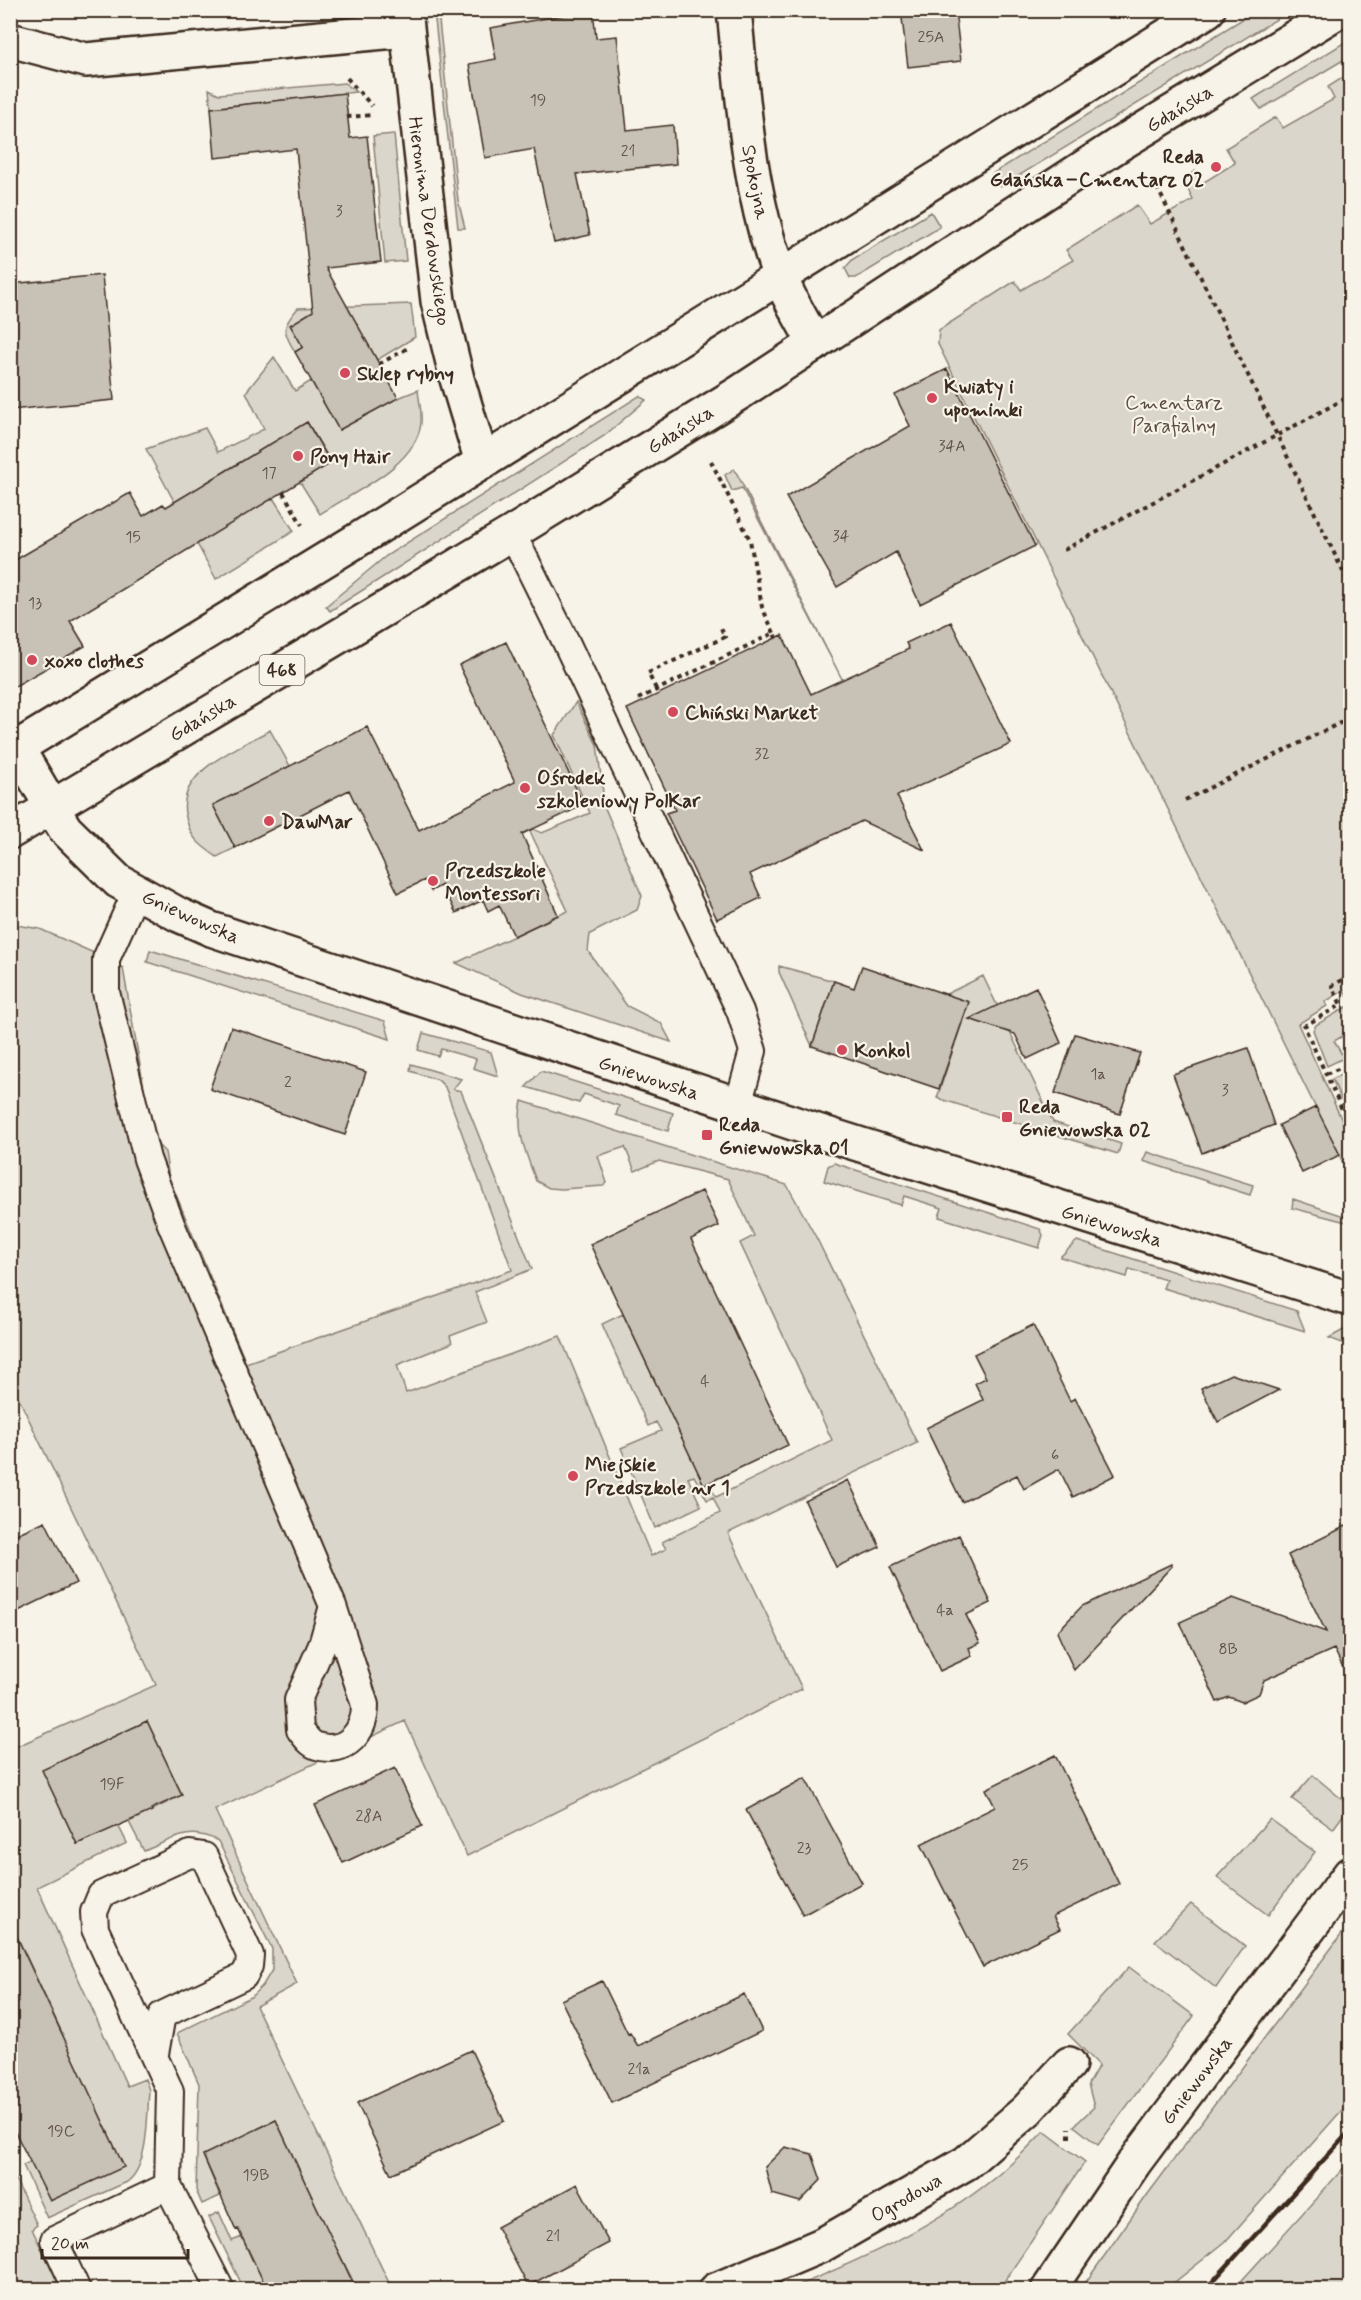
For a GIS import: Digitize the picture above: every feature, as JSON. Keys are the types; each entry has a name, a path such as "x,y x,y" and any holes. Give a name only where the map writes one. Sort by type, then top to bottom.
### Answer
{"street":[{"name":"Spokojna","path":"734,10 749,151 762,217 779,275 815,344"},
{"path":"14,750 1208,10"},
{"name":"Gdańska","path":"10,832 512,533 815,344 1118,145 1340,10"},
{"path":"10,40 86,60 406,20"},
{"name":"Hieronima Derdowskiego","path":"406,20 438,301 456,379 482,462"},
{"name":"Gniewowska","path":"14,750 65,829 118,881 212,929 738,1105 1350,1299"},
{"name":"Gniewowska","path":"1048,2289 1134,2163 1350,1874"},
{"name":"Ogrodowa","path":"716,2289 822,2245 966,2163 1027,2110 1069,2064"}],"lane":[{"path":"512,533 740,1011 753,1051 738,1105"},
{"path":"136,892 106,959 105,992 147,1159 171,1224 333,1606 365,1706 365,1721 355,1738 333,1748 315,1746 300,1730 298,1700 322,1645 333,1606"},
{"path":"154,2054 162,2015 244,1976 249,1966 250,1955 204,1856 197,1853 190,1854 101,1895 94,1912 95,1929 170,2091 168,2186 221,2289"},
{"path":"77,2289 54,2240 168,2186"}],"path":[{"path":"346,78 379,114"},
{"path":"1157,187 1350,586"},
{"path":"380,364 411,347"},
{"path":"1064,549 1350,396"},
{"path":"711,461 750,540 762,607 776,638"},
{"path":"282,492 306,531"},
{"path":"656,689 648,673 725,637 721,628"},
{"path":"640,703 637,698 774,633"},
{"path":"1185,800 1350,718"},
{"path":"1350,975 1332,986 1341,1005 1304,1026 1350,1127"},
{"path":"1326,1074 1345,1066 1350,1076"}],"green space":[{"path":"1257,10 1290,11 1000,187 992,174"},
{"path":"434,11 438,11 458,200 465,228 458,228"},
{"path":"1350,39 1350,56 1261,109 1253,99"},
{"name":"Cmentarz Parafialny","path":"1350,73 1350,1001 1344,990 1325,1002 1327,1006 1298,1024 1350,1138 1350,1177 938,344 939,330 1015,281 1021,290 1073,260 1066,250 1137,205 1150,224 1193,200 1183,179 1195,171 1201,184 1235,163 1226,148 1276,117 1283,128 1334,99 1328,87"},
{"path":"345,83 356,92 211,108 209,89 219,94"},
{"path":"394,134 406,261 385,263 373,136"},
{"path":"931,212 940,227 856,278 850,278 845,268 853,259"},
{"path":"411,304 415,337 377,360 354,319 295,352 286,334 286,325 298,308"},
{"path":"274,357 295,391 311,381 339,430 398,398 418,390 421,423 417,438 396,465 320,514 300,482 331,462 307,422 207,482 273,498 294,531 216,579 146,449 205,428 218,452 264,429 246,392"},
{"path":"639,396 646,400 604,436 330,611 326,606 386,556"},
{"path":"734,469 842,679 742,488 732,491 725,475"},
{"path":"576,702 597,745 605,808 642,896 637,910 590,934 588,951 627,1006 661,1023 671,1042 522,993 456,963 568,911 528,827 542,833 590,813 554,735"},
{"path":"270,730 290,766 213,805 235,848 217,857 199,844 192,834 185,813 185,798 191,784 213,762"},
{"path":"11,924 40,929 96,954 93,976 97,987 115,964 123,968 153,1140 165,1152 169,1178 246,1363 512,1270 445,1087 438,1080 410,1071 411,1064 461,1079 453,1089 461,1091 532,1269 475,1292 487,1322 450,1336 452,1343 397,1365 406,1393 560,1336 651,1556 666,1549 662,1542 720,1513 713,1497 707,1500 694,1476 688,1478 701,1506 655,1528 621,1448 661,1431 656,1422 648,1426 602,1324 623,1314 704,1484 708,1482 716,1497 832,1440 740,1243 754,1236 728,1179 659,1161 635,1171 625,1147 598,1156 607,1183 603,1186 549,1188 536,1181 525,1151 520,1122 522,1101 787,1185 817,1239 917,1443 728,1533 802,1689 467,1856 405,1721 215,1810 297,1984 256,2006 392,2289 357,2289 338,2251 265,2286 267,2289 244,2289 209,2217 219,2212 232,2241 242,2237 252,2260 325,2225 276,2120 203,2155 220,2196 202,2204 196,2190 199,2084 177,2033 251,1997 263,1985 272,1970 272,1949 218,1841 189,1834 144,1851 129,1822 182,1795 147,1721 43,1770 77,1844 114,1827 119,1827 127,1843 37,1887 127,2086 145,2079 149,2090 143,2153 134,2175 127,2182 47,2218 23,2165 30,2162 33,2164 11,2060 63,2035 14,1930 11,1931 11,1745 13,1748 156,1685 11,1382"},
{"path":"150,950 385,1021 390,1039 147,962"},
{"path":"779,966 834,981 812,1046 779,972"},
{"path":"983,976 1053,1122 1121,1144 1118,1154 937,1098 962,1023 930,1012 934,1000"},
{"path":"1350,1005 1350,1032 1334,1041 1344,1058 1327,1066 1313,1030 1316,1025"},
{"path":"423,1033 491,1052 498,1076 473,1068 476,1059 441,1049 438,1056 418,1050"},
{"path":"541,1071 673,1113 668,1131 616,1115 619,1106 584,1094 579,1103 526,1087"},
{"path":"1346,1072 1350,1080 1350,1118 1332,1079"},
{"path":"1147,1152 1253,1185 1250,1195 1143,1161"},
{"path":"834,1163 1040,1229 1043,1235 1039,1248 939,1217 942,1208 904,1196 901,1205 824,1181 828,1166"},
{"path":"1293,1199 1350,1218 1350,1223 1292,1208"},
{"path":"1077,1241 1297,1311 1305,1331 1163,1288 1166,1280 1129,1269 1127,1277 1060,1257"},
{"path":"1349,1327 1350,1346 1329,1338"},
{"path":"1313,1775 1350,1806 1333,1829 1292,1799"},
{"path":"1270,1819 1315,1852 1268,1915 1217,1877"},
{"path":"1191,1904 1245,1946 1216,1988 1155,1941"},
{"path":"1350,1923 1350,2101 1225,2242 1166,2289 1081,2289 1148,2194"},
{"path":"1129,1967 1194,2016 1098,2145 1074,2126 1094,2107 1088,2084 1099,2065 1068,2034"},
{"path":"1044,2131 1085,2162 999,2289 790,2289 875,2252 930,2223 1010,2165"},
{"path":"1350,2161 1350,2289 1234,2289"},
{"path":"10,2168 37,2225 32,2229 61,2289 11,2289"}],"building":[{"path":"593,10 596,38 617,36 627,130 673,125 676,164 577,174 590,235 554,243 534,149 485,158 469,64 496,59 490,28"},
{"path":"901,10 955,10 961,61 908,67"},
{"path":"345,93 350,138 367,136 381,262 326,268 398,398 339,430 295,352 303,347 290,325 313,311 296,149 215,158 211,108"},
{"path":"102,275 114,400 10,410 10,284"},
{"path":"947,369 1035,546 920,604 896,552 837,587 786,497 910,426 895,395"},
{"path":"307,422 331,463 70,621 85,646 10,689 10,563 130,493 143,516 163,504 166,507"},
{"path":"951,622 1011,744 897,796 924,850 862,821 750,874 761,898 717,919 666,813 675,810 627,709 782,635 811,694 909,649 906,643"},
{"path":"506,642 584,805 522,834 558,915 514,936 499,905 488,911 483,900 456,913 442,885 431,891 425,880 398,893 349,790 235,848 213,805 367,727 419,830 515,782 459,665"},
{"path":"862,966 969,1002 939,1089 812,1046 834,981 854,988"},
{"path":"1036,987 1061,1043 1027,1059 1015,1034 969,1019"},
{"path":"231,1027 366,1072 345,1135 210,1089"},
{"path":"1075,1034 1140,1053 1120,1114 1055,1093"},
{"path":"1248,1048 1274,1125 1202,1153 1173,1074"},
{"path":"1316,1107 1340,1155 1302,1173 1279,1125"},
{"path":"702,1191 719,1226 691,1239 788,1445 704,1485 590,1244"},
{"path":"1033,1325 1070,1401 1075,1398 1115,1475 1073,1497 1059,1469 1024,1489 1017,1475 962,1502 926,1428 983,1400 975,1383 986,1378 974,1354"},
{"path":"1231,1374 1279,1390 1218,1422 1201,1388"},
{"path":"848,1480 880,1547 836,1567 805,1501"},
{"path":"45,1521 76,1583 10,1615 10,1537"},
{"path":"1350,1524 1350,1682 1334,1649 1264,1680 1259,1694 1242,1702 1229,1697 1217,1702 1180,1622 1233,1598 1326,1632 1288,1555"},
{"path":"959,1535 991,1603 966,1615 980,1643 969,1648 972,1656 940,1671 890,1567"},
{"path":"1171,1564 1172,1566 1074,1670 1057,1632 1082,1606"},
{"path":"147,1721 182,1795 151,1809 152,1811 77,1844 42,1770"},
{"path":"1055,1755 1119,1884 1053,1916 1060,1929 983,1967 921,1844 995,1807 986,1789"},
{"path":"395,1768 422,1826 343,1863 315,1805"},
{"path":"805,1778 862,1883 803,1915 746,1810"},
{"path":"10,1922 124,2167 50,2201 10,2122"},
{"path":"602,1981 628,2034 630,2033 638,2046 744,1994 762,2031 612,2103 561,2000"},
{"path":"471,2050 504,2121 391,2174 357,2103"},
{"path":"276,2120 356,2289 267,2289 238,2229 236,2230 203,2155"},
{"path":"785,2147 812,2154 821,2180 800,2202 772,2194 765,2167"},
{"path":"577,2184 609,2243 528,2286 497,2227"}],"railway":[{"path":"1205,2290 1350,2131"}],"place":[{"name":"Reda Gdańska–Cmentarz 02","path":"1216,167"},
{"name":"Sklep rybny","path":"345,373"},
{"name":"Kwiaty i upominki","path":"932,398"},
{"name":"Pony Hair","path":"298,456"},
{"name":"xoxo clothes","path":"32,660"},
{"name":"Chiński Market","path":"673,712"},
{"name":"Ośrodek szkoleniowy PolKar","path":"525,788"},
{"name":"DawMar","path":"269,821"},
{"name":"Przedszkole Montessori","path":"433,881"},
{"name":"Konkol","path":"842,1050"},
{"name":"Reda Gniewowska 02","path":"1007,1117"},
{"name":"Reda Gniewowska 01","path":"707,1135"},
{"name":"Miejskie Przedszkole nr 1","path":"573,1476"}]}
